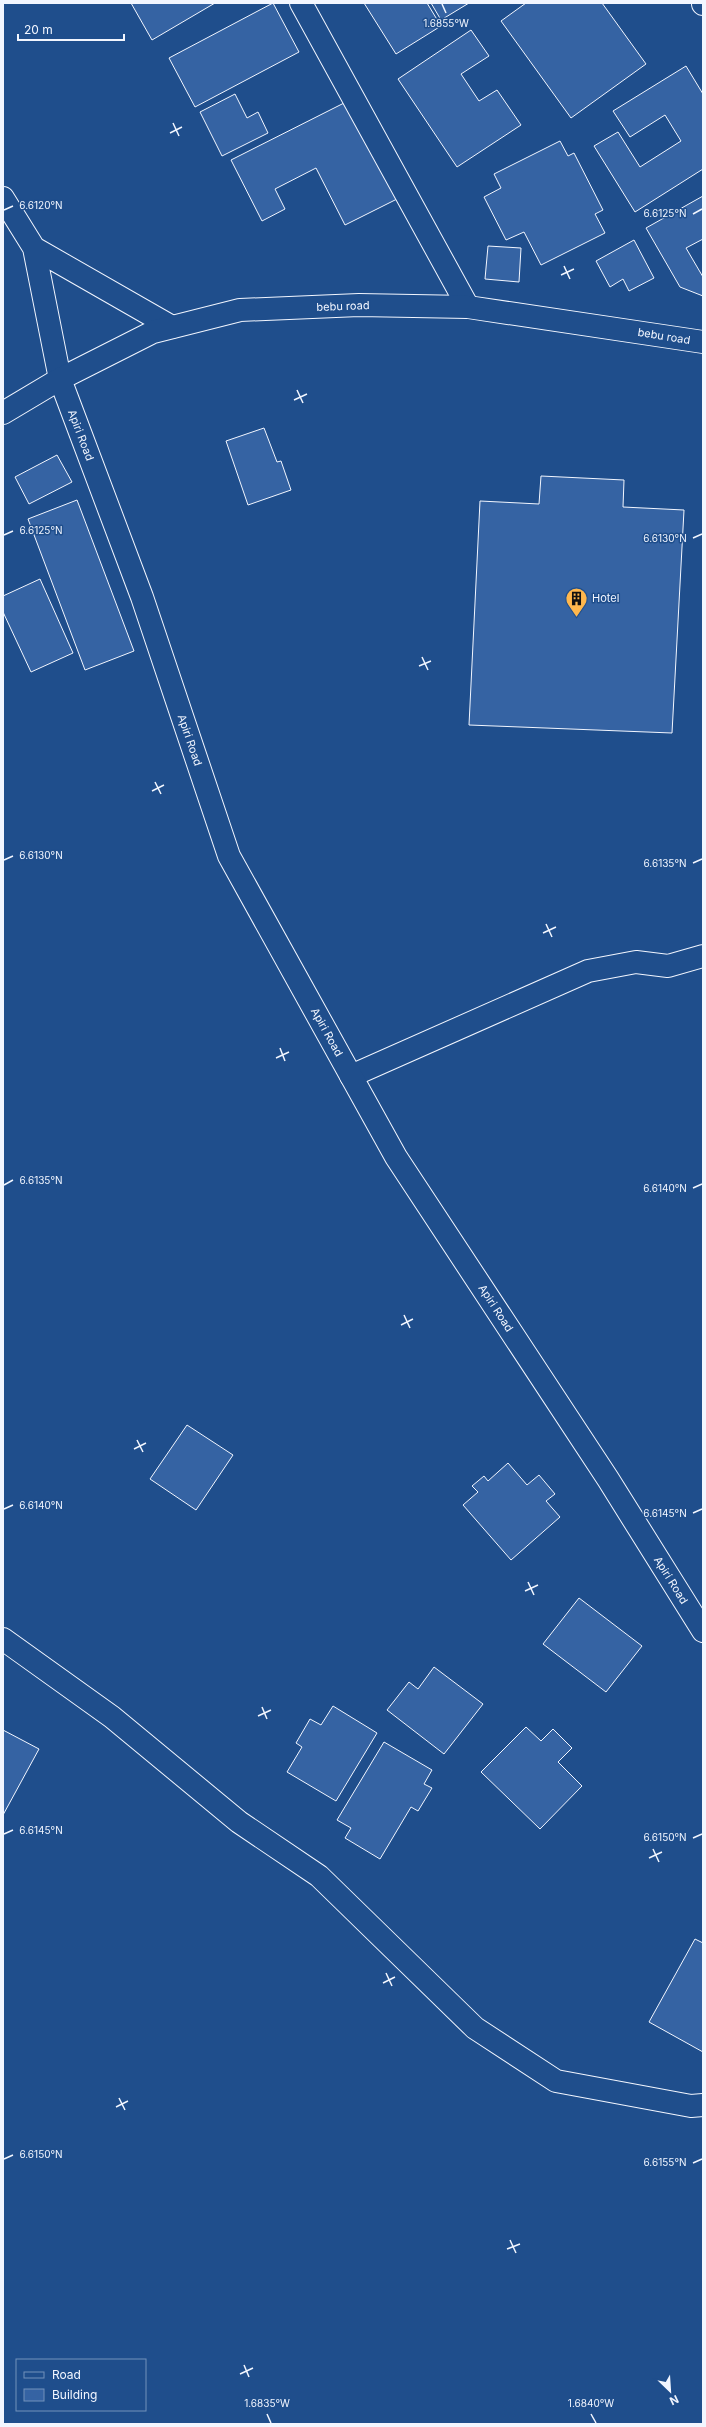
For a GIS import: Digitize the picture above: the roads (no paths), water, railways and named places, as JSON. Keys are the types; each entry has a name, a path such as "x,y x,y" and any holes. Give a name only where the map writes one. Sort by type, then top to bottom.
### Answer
{"street":[{"path":"301,3 468,307"},
{"path":"3,198 34,248 172,327"},
{"name":"Apiri Road","path":"34,248 60,379 142,597 229,856 396,1157 608,1479 703,1631"},
{"name":"bebu road","path":"3,413 60,379 153,332 240,310 359,305 468,307 703,342"},
{"path":"351,1076 588,971 636,962 668,966 703,956"},
{"path":"3,1639 112,1717 239,1822 319,1876 474,2028 556,2081 691,2106 703,2105"}],"place":[{"name":"Hotel","path":"576,618"}]}
